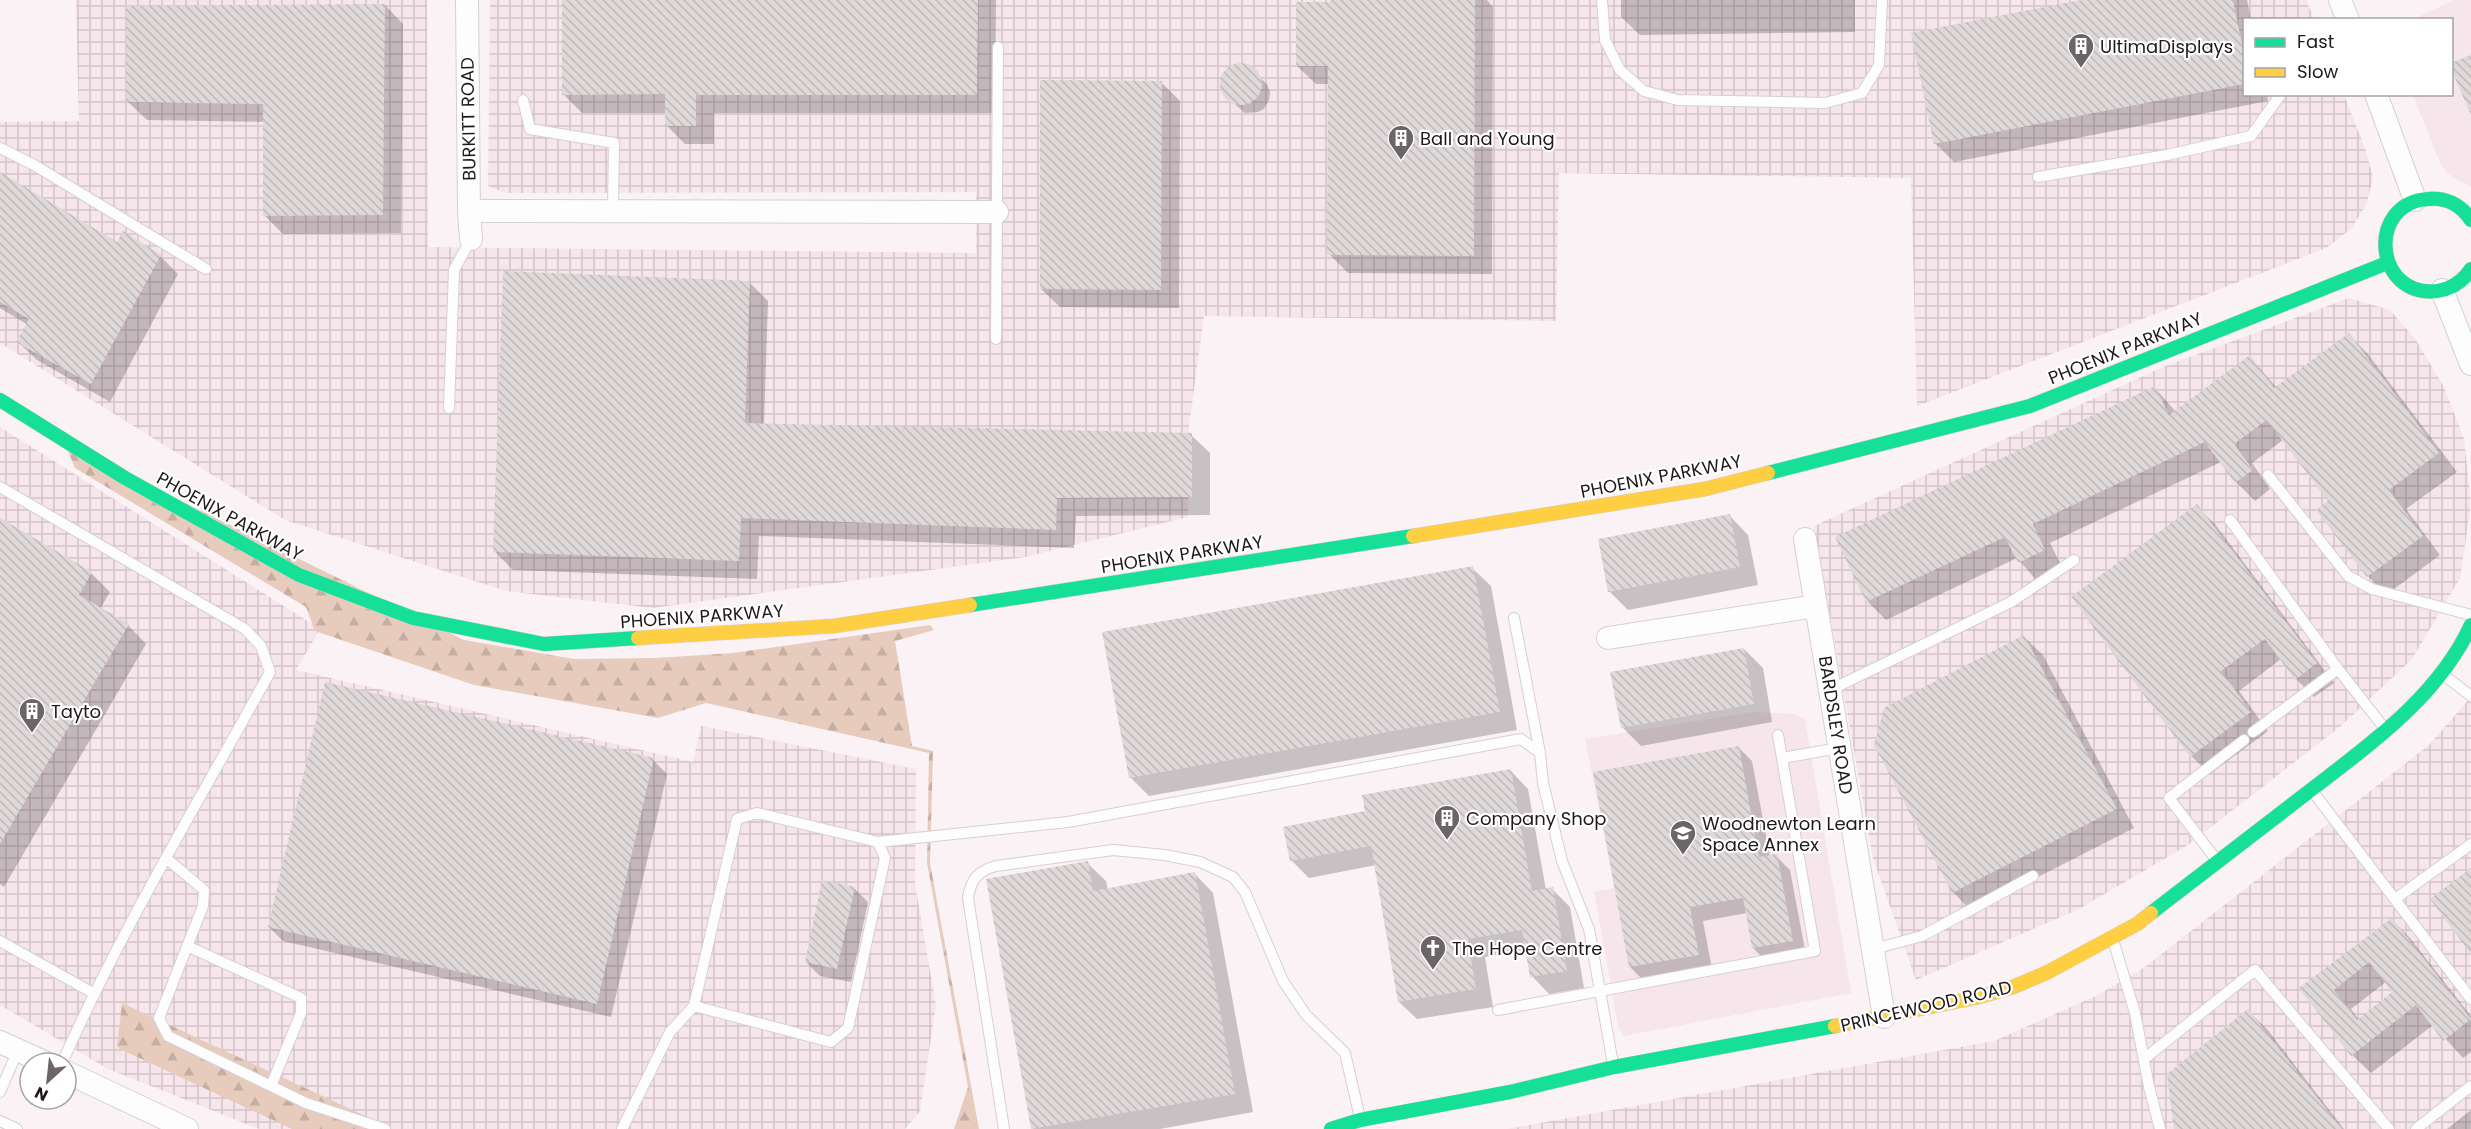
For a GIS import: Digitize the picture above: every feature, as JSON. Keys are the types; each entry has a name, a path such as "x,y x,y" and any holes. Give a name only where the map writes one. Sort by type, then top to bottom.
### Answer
{"main road":[{"path":"2471,220 2458,205 2445,199 2430,197 2415,200 2402,207 2388,225 2384,248 2387,262 2399,279 2416,289 2442,290 2457,284 2471,269"},
{"name":"PHOENIX PARKWAY","path":"0,400 125,478 299,575 413,618 544,644 834,626 1705,489 2030,406 2387,262"},
{"name":"PRINCEWOOD ROAD","path":"1331,1129 1360,1120 1510,1092 1614,1068 1979,997 2013,987 2046,973 2138,924 2386,731 2443,674 2460,649 2471,625"}],"street":[{"name":"BURKITT ROAD","path":"467,0 471,239"},
{"path":"2377,96 2415,200"},
{"path":"469,211 996,212"},
{"path":"2442,290 2471,364"},
{"name":"BARDSLEY ROAD","path":"1805,539 1884,1017"},
{"path":"1608,638 1816,606"},
{"path":"78,1078 187,1129"}],"lane":[{"path":"1602,0 1605,40 1620,70 1644,91 1678,100 1825,103 1862,93 1879,65 1882,0"},
{"path":"996,339 998,48"},
{"path":"2038,177 2167,155 2251,136 2280,96"},
{"path":"523,100 530,129 614,143 614,210"},
{"path":"0,148 34,165 206,269"},
{"path":"449,408 454,270 471,239"},
{"path":"2268,475 2348,576 2372,589 2471,615"},
{"path":"0,487 245,629 261,646 270,672 93,993 67,1051"},
{"path":"2230,520 2386,731"},
{"path":"1830,690 2011,602 2074,560"},
{"path":"1515,618 1540,753 1543,783 1562,861 1589,929 1614,1068"},
{"path":"2253,732 2338,669"},
{"path":"2443,674 2471,696"},
{"path":"1498,1010 1815,951 1778,735"},
{"path":"622,1129 670,1032 694,1006 737,819 757,813 878,842 1068,822 1521,739 1540,753"},
{"path":"2217,861 2169,798 2244,740"},
{"path":"1782,758 1839,748"},
{"path":"2312,790 2471,999"},
{"path":"694,1006 831,1042 848,1028 885,858 878,842"},
{"path":"2395,899 2471,844"},
{"path":"1004,1129 968,898 970,886 976,875 984,869 1113,850 1165,855 1200,862 1233,877 1245,892 1283,981 1306,1015 1345,1053 1360,1120"},
{"path":"166,858 204,890 202,906 159,1018 168,1036 306,1103 385,1129"},
{"path":"1874,949 1922,936 2033,876"},
{"path":"2112,937 2135,1013 2149,1087 2160,1129"},
{"path":"0,941 93,993"},
{"path":"187,946 301,998 301,1013 272,1086"},
{"path":"2144,1059 2255,970 2389,1129"},
{"path":"0,1092 9,1046"},
{"path":"2416,1129 2471,1086"},
{"path":"0,1121 17,1129"}],"shaded area":[{"path":"76,0 427,0 428,247 976,253 976,192 505,193 488,186 490,0 2306,0 2314,18 2243,18 2243,96 2344,96 2366,151 2373,178 2366,205 2351,229 2326,248 1917,406 1911,178 1559,173 1556,321 1204,316 1189,426 1188,517 1025,557 653,608 506,591 285,520 0,343 0,122 79,121"},
{"path":"2454,0 2471,0 2471,187 2448,174 2440,163 2413,96 2453,96 2453,18 2416,18"},
{"path":"2349,298 2390,310 2416,340 2444,387 2464,439 2471,504 2460,578 2412,659 2341,726 2188,845 2079,909 1916,980 1873,858 1814,526 2163,367"},
{"path":"0,427 320,629 296,670 693,762 701,726 916,769 915,884 936,1005 920,1111 905,1129 259,1129 108,1069 0,1005"},
{"path":"2471,697 2471,1129 1507,1129 1994,1041 2098,995 2145,967 2429,745"},
{"path":"1753,712 1795,714 1805,719 1851,993 1624,1036 1618,1026 1594,892 1615,888 1585,739"}],"green space":[{"path":"65,444 464,640 574,659 656,658 733,653 930,625 934,630 895,641 912,746 933,751 930,863 979,1129 954,1129 968,1087 927,863 929,753 706,703 658,718 474,685 315,631 306,607 75,468"},
{"path":"122,1003 376,1121 374,1129 292,1129 120,1049 117,1046"}],"building":[{"path":"562,0 978,0 977,95 696,95 696,126 665,126 665,94 562,95"},
{"name":"Ball and Young","path":"1330,0 1475,0 1474,256 1327,255 1328,66 1296,66 1296,2 1330,2"},
{"name":"UltimaDisplays","path":"2081,0 2233,0 2243,49 2243,84 1934,144 1911,33"},
{"path":"385,4 383,215 263,216 263,104 126,102 126,6"},
{"path":"2471,55 2471,115 2453,74 2453,62"},
{"path":"1241,63 1249,64 1256,69 1261,76 1261,92 1256,99 1249,104 1241,105 1233,104 1226,99 1221,92 1220,84 1221,76 1226,69 1233,64"},
{"path":"1040,80 1162,81 1161,290 1040,289"},
{"path":"0,172 117,242 123,231 161,255 91,384 16,342 29,319 0,302"},
{"path":"503,271 750,281 745,423 1192,433 1192,497 1057,498 1056,530 741,518 739,561 493,552"},
{"path":"2349,333 2439,453 2389,490 2423,536 2367,577 2316,510 2328,501 2267,420 2234,444 2253,470 2235,483 2205,442 2033,524 2045,550 2018,563 2005,537 1866,602 1835,537 2155,386 2169,415 2250,355 2274,388"},
{"path":"2197,504 2317,663 2295,680 2265,639 2221,671 2251,712 2190,757 2071,597"},
{"path":"1730,514 1740,567 1608,592 1598,539"},
{"name":"Tayto","path":"0,518 92,572 79,595 129,624 0,844"},
{"path":"1473,566 1500,712 1129,778 1102,632"},
{"path":"2024,635 2117,809 1952,893 1874,745 1884,708"},
{"path":"1744,648 1754,704 1621,728 1610,672"},
{"path":"325,682 654,758 597,1004 268,927"},
{"name":"Woodnewton Learn Space Annex","path":"1739,746 1759,857 1777,854 1793,941 1752,948 1743,898 1690,907 1699,955 1629,967 1593,772"},
{"name":"Company Shop","path":"1511,769 1532,891 1553,887 1567,971 1530,977 1522,930 1468,939 1476,989 1398,1002 1371,846 1290,861 1283,827 1365,811 1362,795"},
{"path":"1088,861 1093,891 1195,872 1235,1094 1031,1129 986,879"},
{"path":"2471,868 2471,954 2430,899"},
{"path":"822,880 855,887 837,969 805,962"},
{"path":"2392,918 2471,1019 2443,1041 2416,1005 2351,1056 2299,988","holes":["2369,962 2392,992 2357,1020 2334,990"]},
{"path":"2248,1009 2342,1129 2174,1129 2167,1074"}],"traffic: fast":[{"path":"2471,220 2458,206 2441,199 2428,199 2408,204 2394,216 2387,232 2386,249 2390,266 2400,280 2416,289 2437,291 2448,288 2461,281 2471,269"},
{"path":"1768,473 2030,406 2387,263"},
{"path":"0,400 125,478 299,575 413,618 544,644 638,638"},
{"path":"970,605 1413,536"},
{"path":"2151,913 2398,720 2439,676 2457,652 2471,625"},
{"path":"1331,1129 1360,1120 1510,1092 1614,1067 1835,1026"}],"traffic: slow":[{"path":"1413,536 1705,489 1768,473"},
{"path":"638,638 834,626 970,605"},
{"path":"1835,1026 1979,997 2013,987 2046,973 2137,924 2151,913"}],"place":[{"name":"UltimaDisplays","path":"2081,69"},
{"name":"Ball and Young","path":"1401,161"},
{"name":"Tayto","path":"32,734"},
{"name":"Company Shop","path":"1447,841"},
{"name":"Woodnewton Learn Space Annex","path":"1683,856"},
{"name":"The Hope Centre","path":"1433,971"}]}
